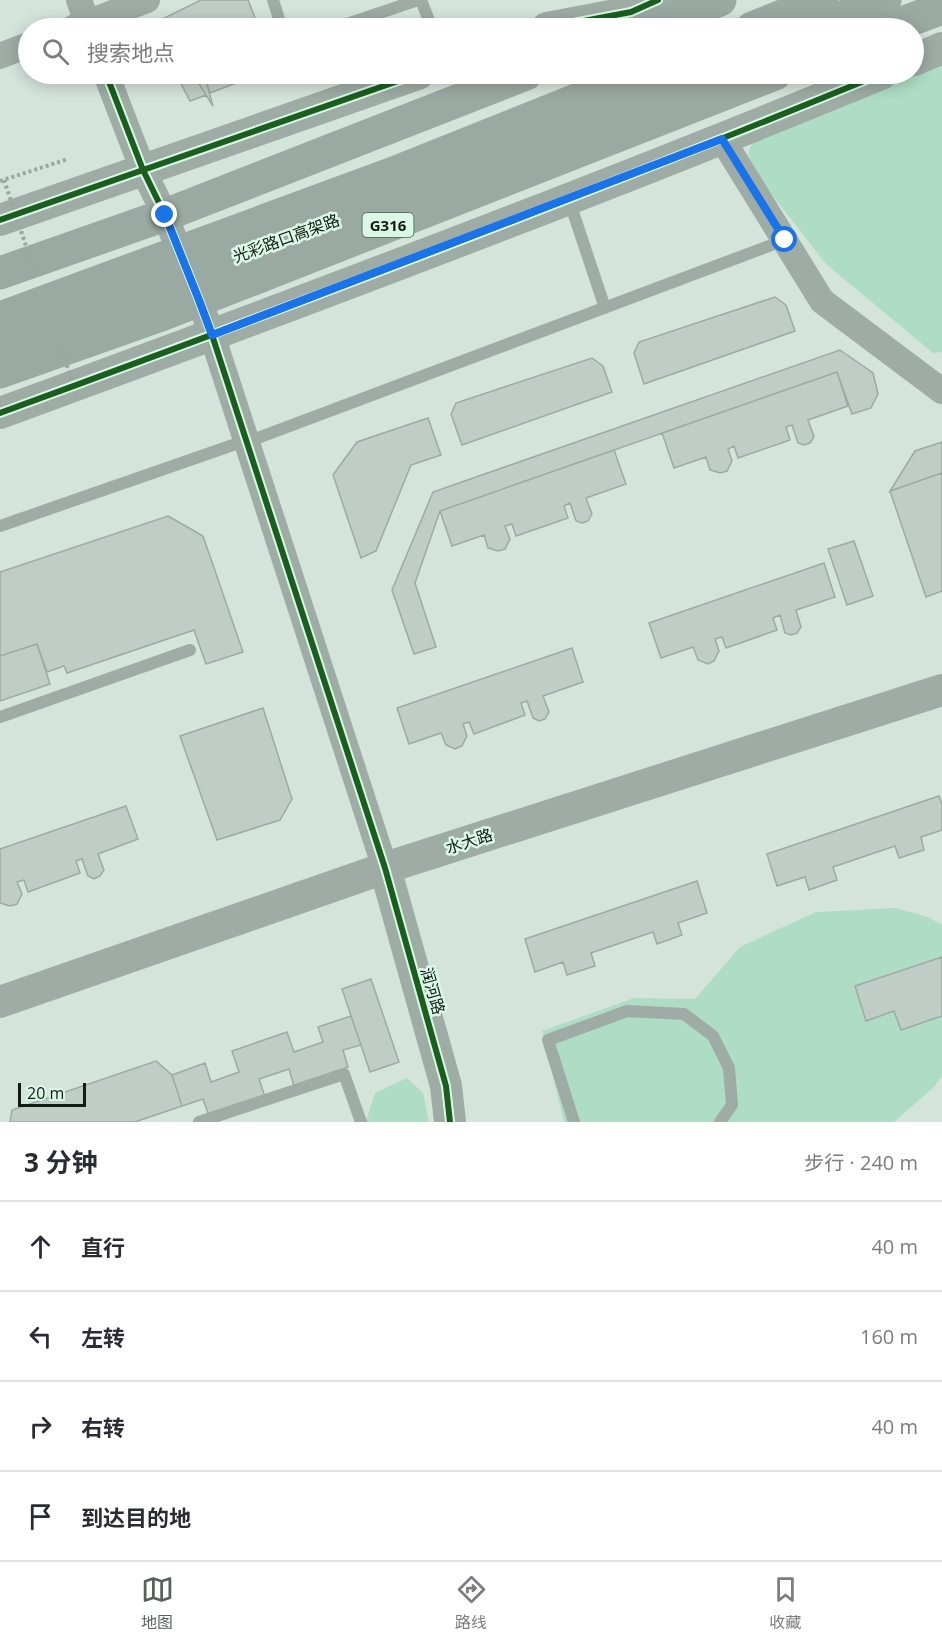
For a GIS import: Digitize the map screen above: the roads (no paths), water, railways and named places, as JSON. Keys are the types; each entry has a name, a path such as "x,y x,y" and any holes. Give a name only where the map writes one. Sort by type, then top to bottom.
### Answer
{"highway":[{"path":"652,11 720,0"},
{"path":"777,18 822,0"},
{"path":"840,18 885,0"},
{"path":"916,18 942,8"},
{"path":"0,273 165,215 500,84"},
{"name":"光彩路口高架路","path":"0,318 391,174 615,84"},
{"name":"光彩路口高架路","path":"0,344 400,196 678,84"},
{"name":"G316","path":"0,372 154,318 750,84"}],"street":[{"path":"88,18 147,0"},
{"path":"609,18 652,11"},
{"path":"632,18 652,11"},
{"path":"924,56 942,48"},
{"path":"0,56 18,49"},
{"path":"110,84 142,170 165,215 212,335 385,868"},
{"path":"0,220 389,84"},
{"path":"782,115 818,84"},
{"path":"0,413 212,335 722,139 857,84"},
{"path":"722,139 822,302 942,391"},
{"name":"水大路","path":"0,1002 385,868 942,690"},
{"name":"润河路","path":"385,868 446,1086 450,1122"}],"lane":[{"path":"273,0 279,18"},
{"path":"365,18 419,0 427,18"},
{"path":"568,198 605,308"},
{"path":"0,526 247,442 785,240"},
{"path":"0,717 190,650"},
{"path":"574,1122 548,1040 627,1011 684,1014 713,1036 729,1068 732,1105 720,1122"},
{"path":"199,1122 235,1116 344,1074 361,1122"}]}
